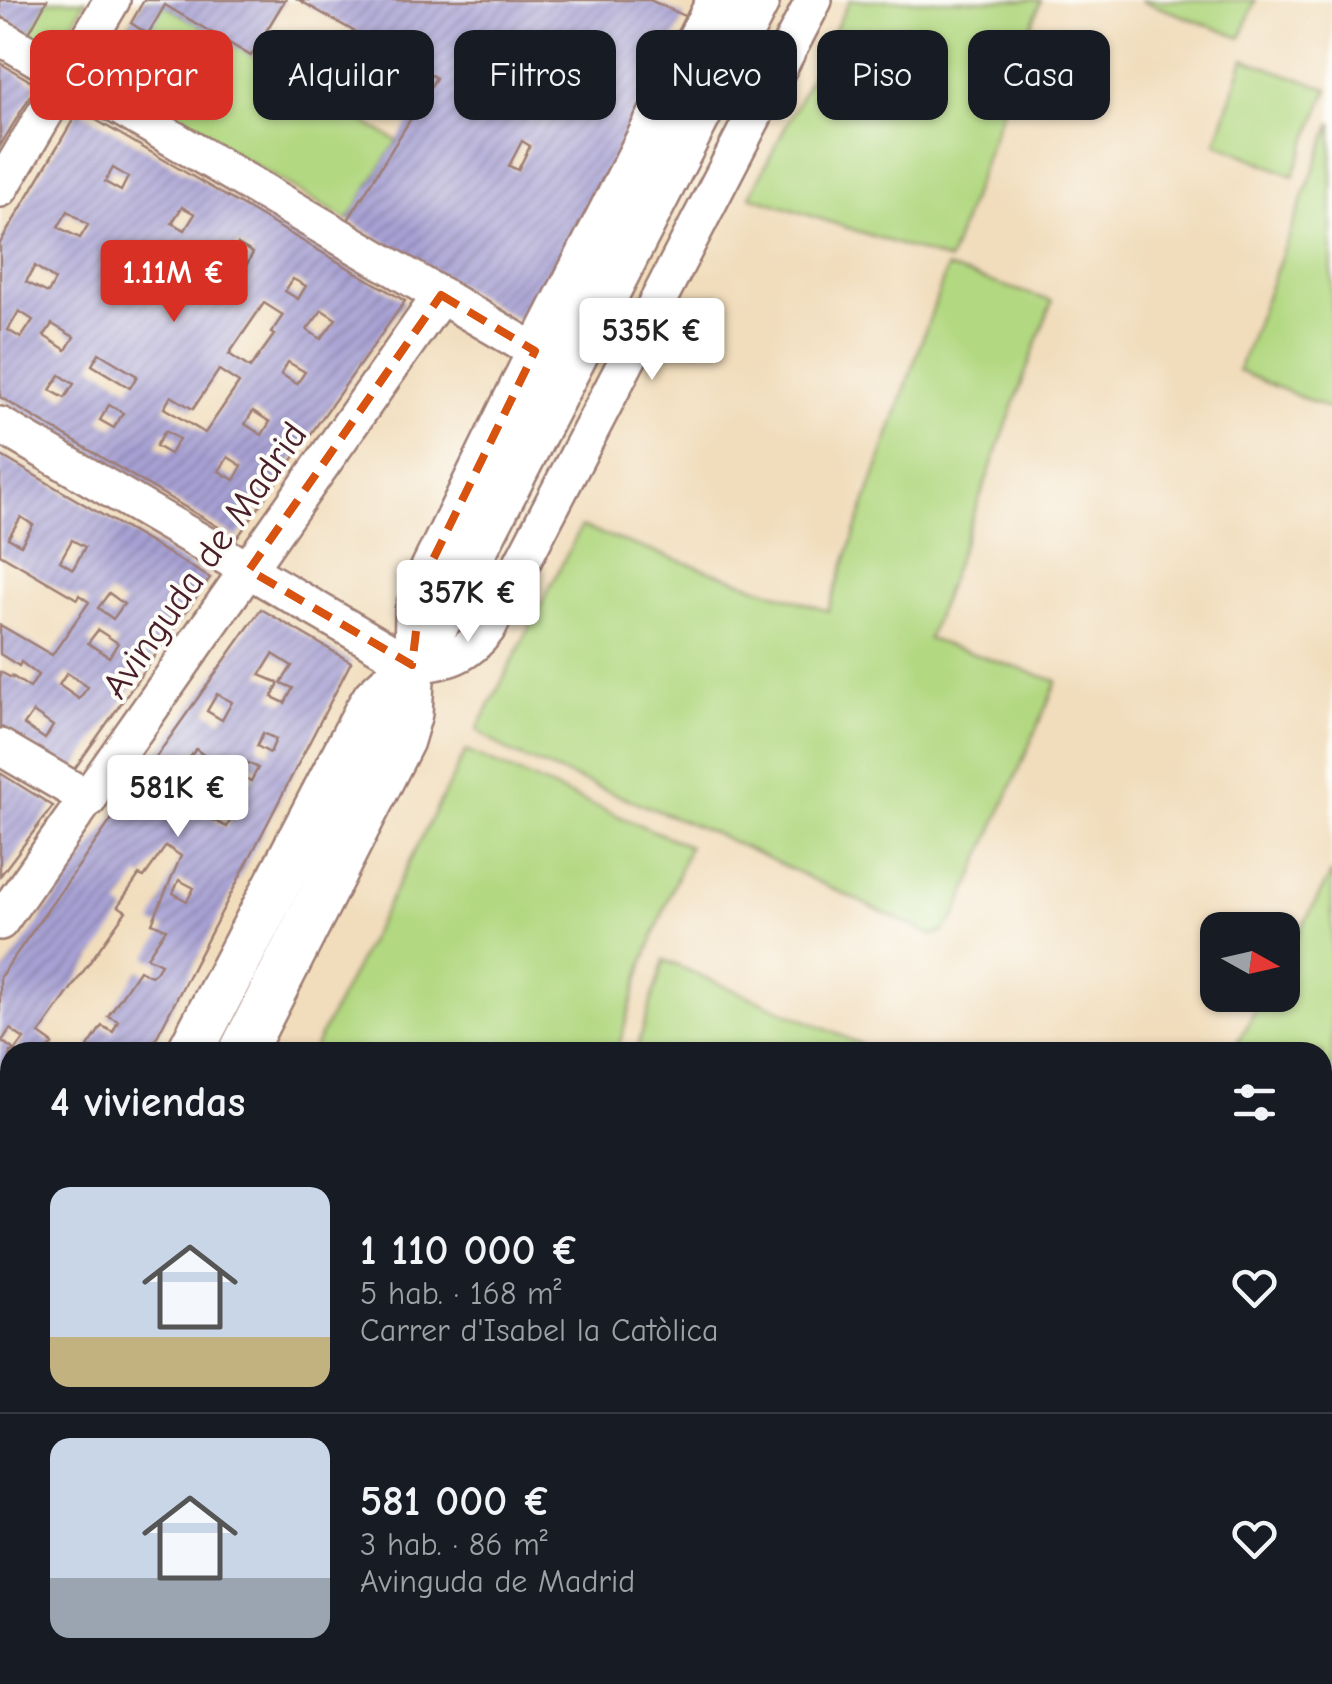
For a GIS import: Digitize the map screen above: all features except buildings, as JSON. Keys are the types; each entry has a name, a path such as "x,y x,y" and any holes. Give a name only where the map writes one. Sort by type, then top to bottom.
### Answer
{"main road":[{"path":"412,664 722,1"}],"street":[{"path":"95,30 112,0"},
{"path":"0,425 412,664 433,663 464,653 488,628 814,0"},
{"path":"247,1042 401,740 409,713 413,612 422,582 535,351 722,1"},
{"path":"0,37 30,54"},
{"path":"0,189 42,120"},
{"path":"143,120 535,351"},
{"name":"Avinguda de Madrid","path":"0,922 441,295"},
{"path":"195,1042 367,712 375,699 412,664"},
{"path":"0,746 89,798"}],"highlighted area":[{"path":"441,295 535,351 422,582 412,665 249,570"}],"green space":[{"path":"47,0 86,0 69,30 31,30"},
{"path":"144,0 156,0 207,30 126,30"},
{"path":"850,0 1041,0 1030,30 968,30 968,120 999,120 949,261 750,196 789,120 797,120 797,104 817,65 817,120 948,120 948,30 835,30"},
{"path":"1140,0 1255,0 1241,38"},
{"path":"233,45 253,57 253,120 361,120 397,141 348,220 177,120 233,120"},
{"path":"1244,59 1328,89 1293,176 1216,143"},
{"path":"1332,122 1332,410 1238,371"},
{"path":"947,268 1052,301 928,639 1057,681 954,920 942,933 931,935 714,833 511,753 477,730 581,527 828,611"},
{"path":"466,751 689,846 643,964 620,1042 317,1042"},
{"path":"1332,872 1332,1042 1238,1042 1254,1012 1300,1012 1300,930"},
{"path":"664,960 856,1042 639,1042"}]}
